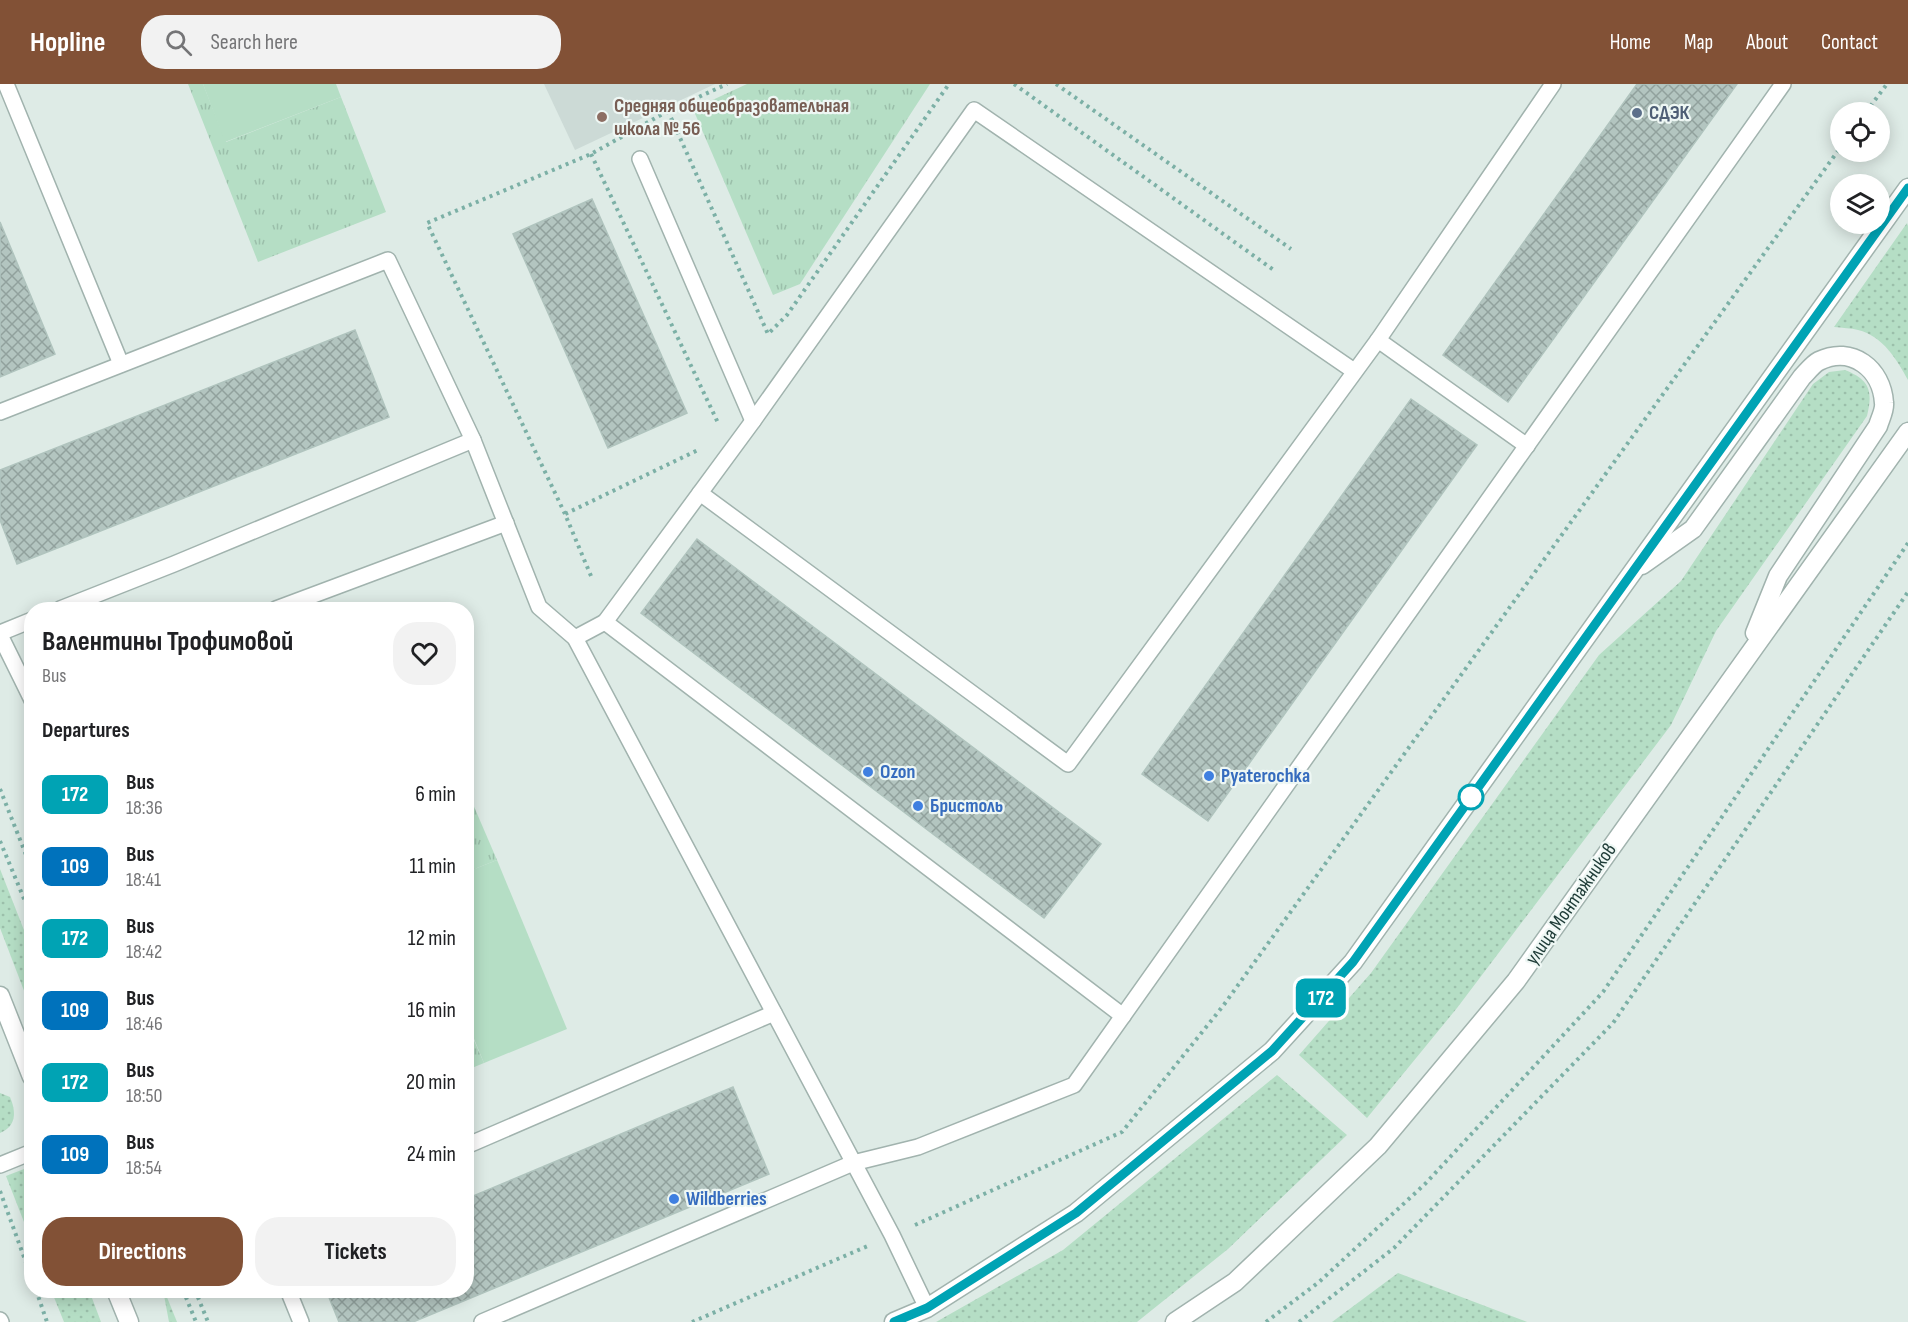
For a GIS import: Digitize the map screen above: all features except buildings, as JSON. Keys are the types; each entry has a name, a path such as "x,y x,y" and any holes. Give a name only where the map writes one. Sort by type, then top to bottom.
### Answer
{"street":[{"path":"894,1322 927,1308 1076,1213 1272,1051 1353,962 1908,188"},
{"path":"1629,575 1693,529 1802,377 1819,362 1838,356 1858,359 1874,370 1882,388 1885,406 1878,426 1778,576 1744,660"},
{"name":"улица Монтажников","path":"1175,1322 1235,1282 1378,1146 1516,981 1908,432"},
{"path":"0,996 24,1057"},
{"path":"119,1298 129,1322"}],"lane":[{"path":"6,84 121,364"},
{"path":"700,493 1068,764 1378,340 1553,84"},
{"path":"482,1322 853,1162 918,1147 1074,1085 1783,84"},
{"path":"575,638 605,622 753,421 974,110 1354,371"},
{"path":"640,159 753,421"},
{"path":"0,412 388,260 472,440 539,607 575,638 853,1162 927,1308"},
{"path":"1378,340 1527,447"},
{"path":"78,602 472,440"},
{"path":"295,602 506,523"},
{"path":"605,622 1123,1016"},
{"path":"24,624 0,634 24,684"},
{"path":"474,1143 774,1013"},
{"path":"0,1165 24,1155"},
{"path":"291,1298 301,1322"}],"path":[{"path":"591,576 564,513 428,223 591,154 668,111 727,84"},
{"path":"668,111 768,334 787,315 949,84"},
{"path":"1014,84 1275,271"},
{"path":"1056,84 1292,249"},
{"path":"1874,102 1887,84"},
{"path":"591,154 720,428"},
{"path":"692,1322 1122,1132 1230,997 1830,162"},
{"path":"564,513 701,449"},
{"path":"1266,1322 1319,1282 1425,1184 1603,992 1908,543"},
{"path":"1299,1322 1394,1248 1613,1023 1908,592"},
{"path":"0,789 24,850"},
{"path":"0,841 24,899"},
{"path":"0,1191 24,1257"},
{"path":"39,1298 47,1322"},
{"path":"186,1298 196,1322"},
{"path":"198,1298 208,1322"}],"shaded area":[{"name":"Средняя общеобразовательная школа № 56","path":"544,84 715,84 575,150"}],"green space":[{"path":"188,84 203,84 226,142 341,97 386,212 258,262"},
{"path":"203,84 336,84 341,97 225,142"},
{"path":"747,84 930,84 800,284 773,295 693,109"},
{"path":"1907,223 1908,380 1882,343 1858,330 1834,327"},
{"path":"1845,370 1860,378 1868,387 1870,400 1867,416 1716,631 1671,725 1457,1008 1367,1118 1299,1055 1371,973 1599,655 1681,581 1813,384 1829,372"},
{"path":"474,807 497,860 474,869"},
{"path":"497,860 567,1029 484,1063 474,1039 474,869"},
{"path":"0,869 24,930 24,991 0,928"},
{"path":"474,1040 484,1063 474,1067"},
{"path":"1277,1075 1347,1135 1228,1249 1137,1322 936,1322 1063,1250"},
{"path":"0,1093 10,1097 14,1118 10,1126 0,1133"},
{"path":"24,1169 24,1222 6,1176"},
{"path":"1398,1273 1527,1322 1332,1322"},
{"path":"54,1298 92,1298 101,1322 64,1322"},
{"path":"164,1298 167,1298 177,1322 169,1322"}],"bus line":[{"name":"172","path":"894,1322 927,1308 1076,1213 1272,1051 1353,962 1908,188"}],"place":[{"name":"СДЭК","path":"1637,113"},
{"name":"Средняя общеобразовательная школа № 56","path":"602,117"},
{"name":"Ozon","path":"868,772"},
{"name":"Pyaterochka","path":"1209,776"},
{"name":"Бристоль","path":"918,806"},
{"name":"Wildberries","path":"674,1199"}]}
